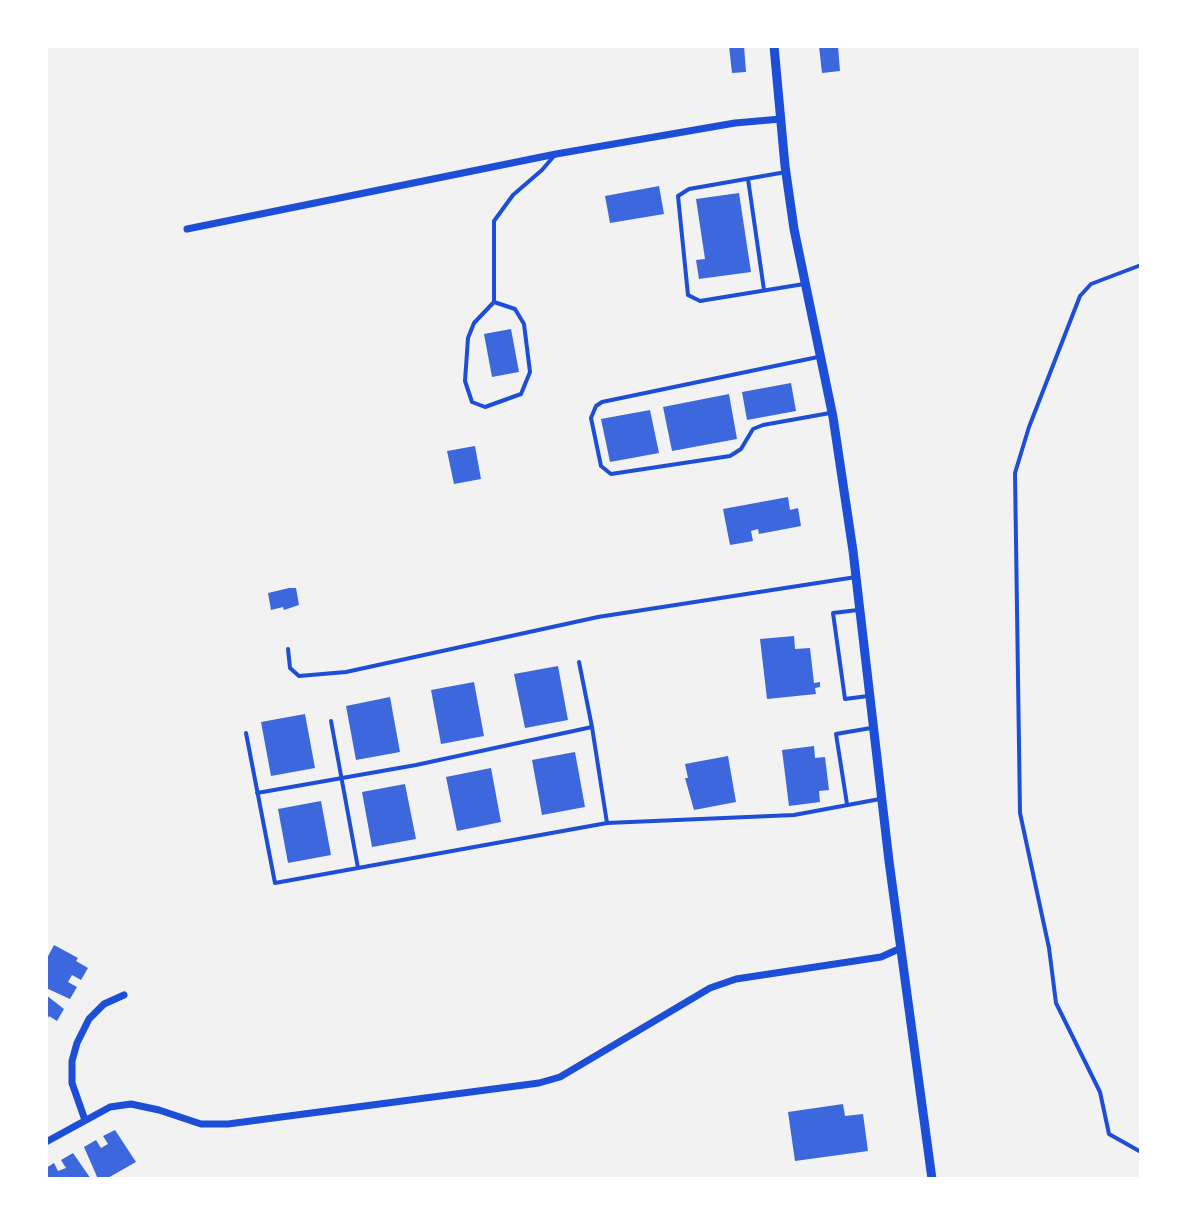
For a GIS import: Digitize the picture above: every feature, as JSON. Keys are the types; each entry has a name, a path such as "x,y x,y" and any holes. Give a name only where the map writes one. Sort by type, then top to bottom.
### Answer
{"street":[{"path":"774,46 786,172 804,284 832,413 856,577 932,1179"},
{"path":"187,229 556,154 721,125 781,119"},
{"path":"46,1142 110,1107 131,1104 201,1124 228,1124 539,1083 560,1077 710,988 736,979 881,957 901,948"},
{"path":"85,1120 72,1083 72,1061 77,1043 89,1019 104,1004 124,995"}],"lane":[{"path":"494,302 515,309 524,324 530,372 521,394 485,407 472,402 465,381 468,338 474,323 494,302 494,221 513,195 556,154"},
{"path":"786,172 689,189 678,196 688,295 700,301 804,284"},
{"path":"748,179 764,290"},
{"path":"1141,265 1091,284 1080,296 1029,427 1015,473 1015,488 1020,813 1049,948 1056,1003 1100,1092 1109,1134 1141,1152"},
{"path":"821,356 602,402 596,406 591,418 601,466 611,474 730,456 741,449 753,429 832,413"},
{"path":"288,649 290,668 299,676 346,672 598,617 856,577"},
{"path":"860,610 833,613 845,699 870,696"},
{"path":"579,662 607,823"},
{"path":"331,721 358,868"},
{"path":"257,793 416,765 592,727"},
{"path":"847,804 836,734 874,727"},
{"path":"246,733 275,883 607,823 794,815 882,799"}],"building":[{"path":"729,46 744,46 746,72 732,73"},
{"path":"819,46 838,46 840,71 822,73"},
{"path":"659,186 664,214 610,223 605,196"},
{"path":"739,193 751,272 699,279 696,260 705,259 696,199"},
{"path":"511,329 519,372 492,377 484,334"},
{"path":"791,383 796,411 747,420 742,392"},
{"path":"729,394 737,439 672,451 663,407"},
{"path":"650,410 659,453 610,462 601,419"},
{"path":"475,446 481,479 454,484 447,451"},
{"path":"788,497 790,510 798,508 801,526 759,534 758,529 751,531 753,541 730,545 723,509"},
{"path":"296,588 299,605 271,610 268,593"},
{"path":"794,636 795,649 810,648 814,683 820,682 820,687 815,688 816,694 767,699 760,639"},
{"path":"558,666 568,720 525,728 514,674"},
{"path":"474,682 484,736 441,744 431,690"},
{"path":"390,697 400,752 356,760 346,706"},
{"path":"305,714 315,768 271,776 261,722"},
{"path":"814,746 815,758 825,757 829,790 819,791 820,802 789,806 782,750"},
{"path":"575,752 585,807 542,815 532,760"},
{"path":"728,756 736,802 694,810 685,778 688,778 685,764"},
{"path":"491,768 501,822 457,831 446,777"},
{"path":"405,784 416,839 372,847 362,792"},
{"path":"321,801 331,855 288,863 278,809"},
{"path":"54,945 78,958 76,961 88,968 81,980 72,975 68,982 77,987 70,999 46,988 46,960"},
{"path":"46,995 64,1009 57,1021 49,1016 46,1022"},
{"path":"843,1104 845,1116 863,1114 868,1151 795,1161 788,1112"},
{"path":"115,1130 136,1162 106,1179 98,1179 84,1147 96,1140 101,1148 108,1144 103,1136"},
{"path":"73,1153 91,1179 47,1179 46,1168 54,1163 58,1171 66,1168 61,1160"}]}
